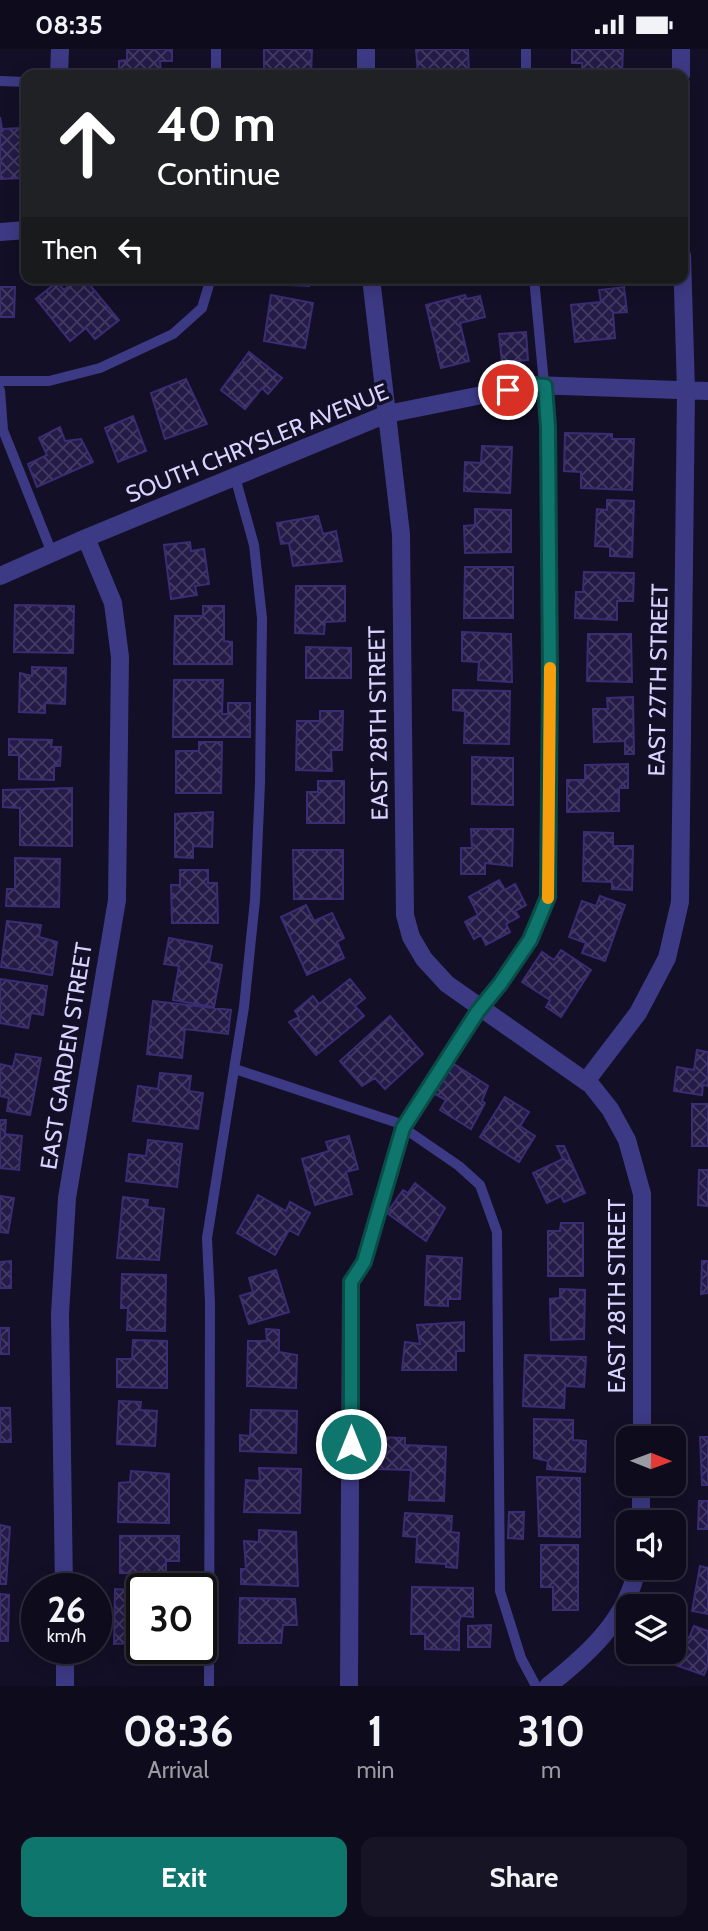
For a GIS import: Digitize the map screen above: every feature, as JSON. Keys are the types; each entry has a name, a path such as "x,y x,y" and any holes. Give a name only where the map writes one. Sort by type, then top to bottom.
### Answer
{"street":[{"path":"60,49 60,70"},
{"path":"366,49 366,70"},
{"path":"681,49 681,70"},
{"path":"0,232 21,230"},
{"name":"EAST 28TH STREET","path":"372,284 401,534 405,915 411,937 424,959 447,984 587,1082 610,1109 627,1140 642,1194 642,1426"},
{"name":"EAST 27TH STREET","path":"587,1082 638,1013 667,958 680,902 686,391 683,284"},
{"name":"SOUTH CHRYSLER AVENUE","path":"0,576 387,414 532,385 708,391"},
{"name":"EAST GARDEN STREET","path":"64,1573 60,1314 67,1198 117,900 120,657 113,603 86,538"},
{"path":"349,1686 351,1282"},
{"path":"548,1686 589,1652 618,1618 634,1580"},
{"path":"65,1664 65,1686"}],"lane":[{"path":"216,49 216,70"},
{"path":"526,49 526,70"},
{"path":"0,81 21,82"},
{"path":"0,381 49,381 100,368 173,334 202,308 209,284"},
{"path":"351,1282 364,1262 403,1128 481,1007 530,940 548,897 550,474 545,386 535,284"},
{"path":"0,390 3,430 51,553"},
{"path":"209,1686 210,1303 207,1238 235,1069 255,901 260,782 262,618 254,545 235,477"},
{"path":"235,1069 395,1122 459,1166 480,1185 498,1232 500,1591 521,1658 536,1686"}],"building":[{"path":"127,49 172,49 172,61 160,61 161,70 119,70 119,61 127,60"},
{"path":"264,49 312,49 311,70 264,70"},
{"path":"416,49 468,49 469,70 418,70"},
{"path":"572,49 623,49 622,70 582,70 582,63 572,63"},
{"path":"0,117 2,129 21,128 21,178 0,179"},
{"path":"55,284 59,284 64,290 70,284 89,284 119,320 95,339 86,328 70,341 36,299"},
{"path":"267,284 309,284 309,286"},
{"path":"0,287 15,287 14,317 0,317"},
{"path":"624,287 627,312 613,313 615,338 575,342 571,305 601,302 599,290"},
{"path":"271,295 313,303 305,348 264,341"},
{"path":"465,295 467,299 480,296 485,317 460,323 469,361 441,368 426,305"},
{"path":"526,332 528,360 502,362 499,334"},
{"path":"249,352 282,378 268,394 262,388 245,409 221,390"},
{"path":"186,379 207,424 165,439 151,393"},
{"path":"133,416 146,451 118,462 105,428"},
{"path":"60,427 65,441 81,439 93,462 37,487 28,464 47,455 39,438"},
{"path":"565,433 612,434 612,439 634,439 632,490 581,488 581,472 564,471"},
{"path":"482,446 512,447 510,493 464,491 465,462 481,463"},
{"path":"607,500 634,501 632,557 610,556 610,547 595,546 597,509 607,510"},
{"path":"475,509 511,510 511,552 465,553 464,526 475,525"},
{"path":"318,516 323,534 336,531 342,561 293,566 289,543 281,544 277,523"},
{"path":"190,542 191,551 204,549 209,584 195,586 197,595 171,599 164,545"},
{"path":"465,567 513,567 513,618 464,618"},
{"path":"584,572 634,573 633,601 617,601 617,620 575,618 576,592 583,592"},
{"path":"296,586 345,586 345,621 325,622 324,634 295,633"},
{"path":"15,605 74,606 73,653 14,652"},
{"path":"203,606 224,606 224,641 232,642 232,664 174,664 175,616 203,616"},
{"path":"462,632 511,634 512,682 478,680 479,662 462,661"},
{"path":"588,634 631,634 632,682 587,681"},
{"path":"306,647 351,648 351,678 306,678"},
{"path":"32,667 66,668 65,704 45,703 45,713 19,712 20,673 32,676"},
{"path":"174,680 223,680 222,714 228,714 228,703 250,703 250,737 173,737"},
{"path":"453,690 510,691 509,744 464,743 465,711 453,710"},
{"path":"633,697 634,754 625,754 625,741 594,742 593,709 608,709 607,698"},
{"path":"320,711 343,711 342,750 331,750 332,771 296,770 297,721 320,721"},
{"path":"9,739 52,740 51,747 61,747 60,766 54,766 54,780 19,779 19,755 9,755"},
{"path":"199,742 222,742 221,793 176,793 176,751 199,751"},
{"path":"472,757 513,758 513,805 472,804"},
{"path":"628,764 628,788 619,788 619,811 567,812 567,780 585,780 585,765"},
{"path":"318,781 344,781 344,823 307,823 307,792 318,792"},
{"path":"72,788 72,846 20,845 20,808 3,807 3,790"},
{"path":"213,812 212,847 193,846 193,858 175,857 175,814"},
{"path":"471,829 513,829 512,866 485,863 485,874 461,874 461,848 472,848"},
{"path":"584,832 613,833 613,846 633,846 632,890 612,889 612,882 583,881"},
{"path":"293,850 343,850 343,899 294,899"},
{"path":"15,858 60,859 59,907 6,906 7,889 15,889"},
{"path":"180,870 208,870 208,883 217,883 218,923 172,923 171,885 180,885"},
{"path":"499,880 505,890 515,884 526,905 515,911 519,917 506,924 510,932 486,945 481,935 474,939 465,922 478,915 469,897"},
{"path":"600,896 625,905 605,961 582,953 586,943 569,937 582,901 596,906"},
{"path":"306,905 314,921 332,913 344,938 337,942 344,958 307,975 281,917"},
{"path":"7,921 41,925 39,937 57,942 52,975 1,967"},
{"path":"169,938 212,946 209,962 222,965 214,1007 173,1000 179,966 164,964"},
{"path":"561,950 591,970 561,1017 546,1007 550,1000 522,982 542,952 554,960"},
{"path":"0,979 47,986 43,1015 31,1013 28,1028 0,1023"},
{"path":"350,979 365,998 355,1006 364,1016 316,1055 289,1022 299,1017 295,1011 313,996 319,1004"},
{"path":"153,1001 231,1010 228,1034 185,1029 182,1058 147,1054"},
{"path":"390,1016 423,1054 385,1089 375,1078 362,1086 340,1061"},
{"path":"697,1050 708,1052 708,1086 703,1085 702,1095 674,1091 677,1067 694,1070"},
{"path":"16,1054 41,1058 30,1115 7,1111 9,1098 0,1096 0,1064 13,1067"},
{"path":"454,1064 488,1086 482,1101 485,1103 471,1129 440,1110 446,1100 433,1093"},
{"path":"160,1073 191,1076 189,1091 203,1093 198,1129 133,1121 138,1086 158,1089"},
{"path":"505,1097 529,1112 520,1126 535,1136 519,1162 480,1137"},
{"path":"692,1104 708,1104 708,1146 692,1146"},
{"path":"0,1120 6,1120 5,1134 22,1136 19,1170 0,1168"},
{"path":"349,1136 358,1169 346,1172 352,1194 315,1205 302,1159 329,1151 326,1142"},
{"path":"148,1140 182,1144 177,1187 126,1181 129,1154 146,1156"},
{"path":"557,1146 564,1146 585,1193 564,1202 561,1196 547,1203 533,1173 563,1159"},
{"path":"699,1170 708,1170 708,1206 698,1205"},
{"path":"415,1183 445,1208 426,1241 387,1213 403,1190 408,1193"},
{"path":"258,1195 286,1211 290,1202 310,1213 298,1235 289,1230 275,1255 237,1233"},
{"path":"0,1196 14,1198 8,1233 0,1232"},
{"path":"123,1197 148,1200 147,1207 164,1209 159,1260 117,1258"},
{"path":"561,1223 583,1223 583,1276 548,1276 548,1231 560,1231"},
{"path":"427,1256 462,1258 460,1299 448,1299 448,1306 425,1305"},
{"path":"11,1261 11,1288 0,1288 0,1262"},
{"path":"702,1261 708,1261 708,1293 701,1294"},
{"path":"276,1270 289,1312 249,1324 240,1296 253,1292 249,1278"},
{"path":"122,1274 166,1275 165,1331 127,1330 128,1308 121,1308"},
{"path":"560,1289 585,1290 584,1339 551,1340 550,1299 560,1298"},
{"path":"464,1322 464,1351 456,1351 456,1370 402,1370 405,1342 420,1344 417,1325"},
{"path":"0,1328 9,1328 9,1354 0,1354"},
{"path":"266,1329 279,1330 279,1352 297,1355 296,1388 247,1386 248,1341 267,1341"},
{"path":"133,1340 167,1341 167,1388 117,1387 117,1359 132,1359"},
{"path":"525,1355 586,1357 584,1387 565,1386 564,1408 523,1406"},
{"path":"119,1401 141,1402 140,1410 157,1411 155,1446 117,1444"},
{"path":"0,1408 10,1408 11,1442 0,1442"},
{"path":"251,1410 297,1411 296,1453 240,1451 240,1435 250,1436"},
{"path":"534,1419 573,1420 573,1440 586,1441 585,1472 547,1469 548,1461 534,1458"},
{"path":"377,1437 405,1438 405,1445 446,1447 444,1501 409,1500 411,1470 375,1469"},
{"path":"700,1437 708,1437 708,1485 702,1485"},
{"path":"259,1468 301,1469 300,1513 244,1512 246,1480 260,1481"},
{"path":"131,1471 169,1474 169,1523 118,1522 119,1483 130,1482"},
{"path":"537,1477 580,1478 580,1537 539,1536"},
{"path":"699,1501 708,1501 708,1529 698,1529"},
{"path":"509,1512 524,1512 523,1539 508,1538"},
{"path":"405,1513 452,1516 451,1532 459,1533 457,1568 446,1567 446,1564 416,1562 417,1537 403,1536"},
{"path":"0,1525 10,1527 6,1584 0,1584"},
{"path":"259,1530 296,1532 298,1586 241,1584 241,1569 246,1569 244,1541 259,1542"},
{"path":"120,1536 179,1536 179,1561 166,1561 166,1573 120,1573"},
{"path":"541,1545 578,1545 578,1610 553,1610 553,1587 541,1587"},
{"path":"700,1566 708,1568 708,1614 692,1611"},
{"path":"412,1587 473,1588 473,1617 461,1616 459,1650 425,1649 425,1634 411,1634"},
{"path":"115,1589 126,1590 126,1644 114,1644"},
{"path":"0,1594 9,1595 8,1641 0,1641"},
{"path":"240,1598 295,1599 297,1625 283,1625 281,1643 239,1643"},
{"path":"491,1625 490,1647 468,1647 468,1626"},
{"path":"694,1626 708,1631 708,1665 704,1675 672,1664 686,1664 686,1637 689,1638"}],"slow traffic":[{"path":"548,898 550,668"}],"route":[{"path":"351,1444 351,1282 364,1262 403,1128 478,1011 530,940 548,897 550,447 545,386 532,385 508,390"}]}
